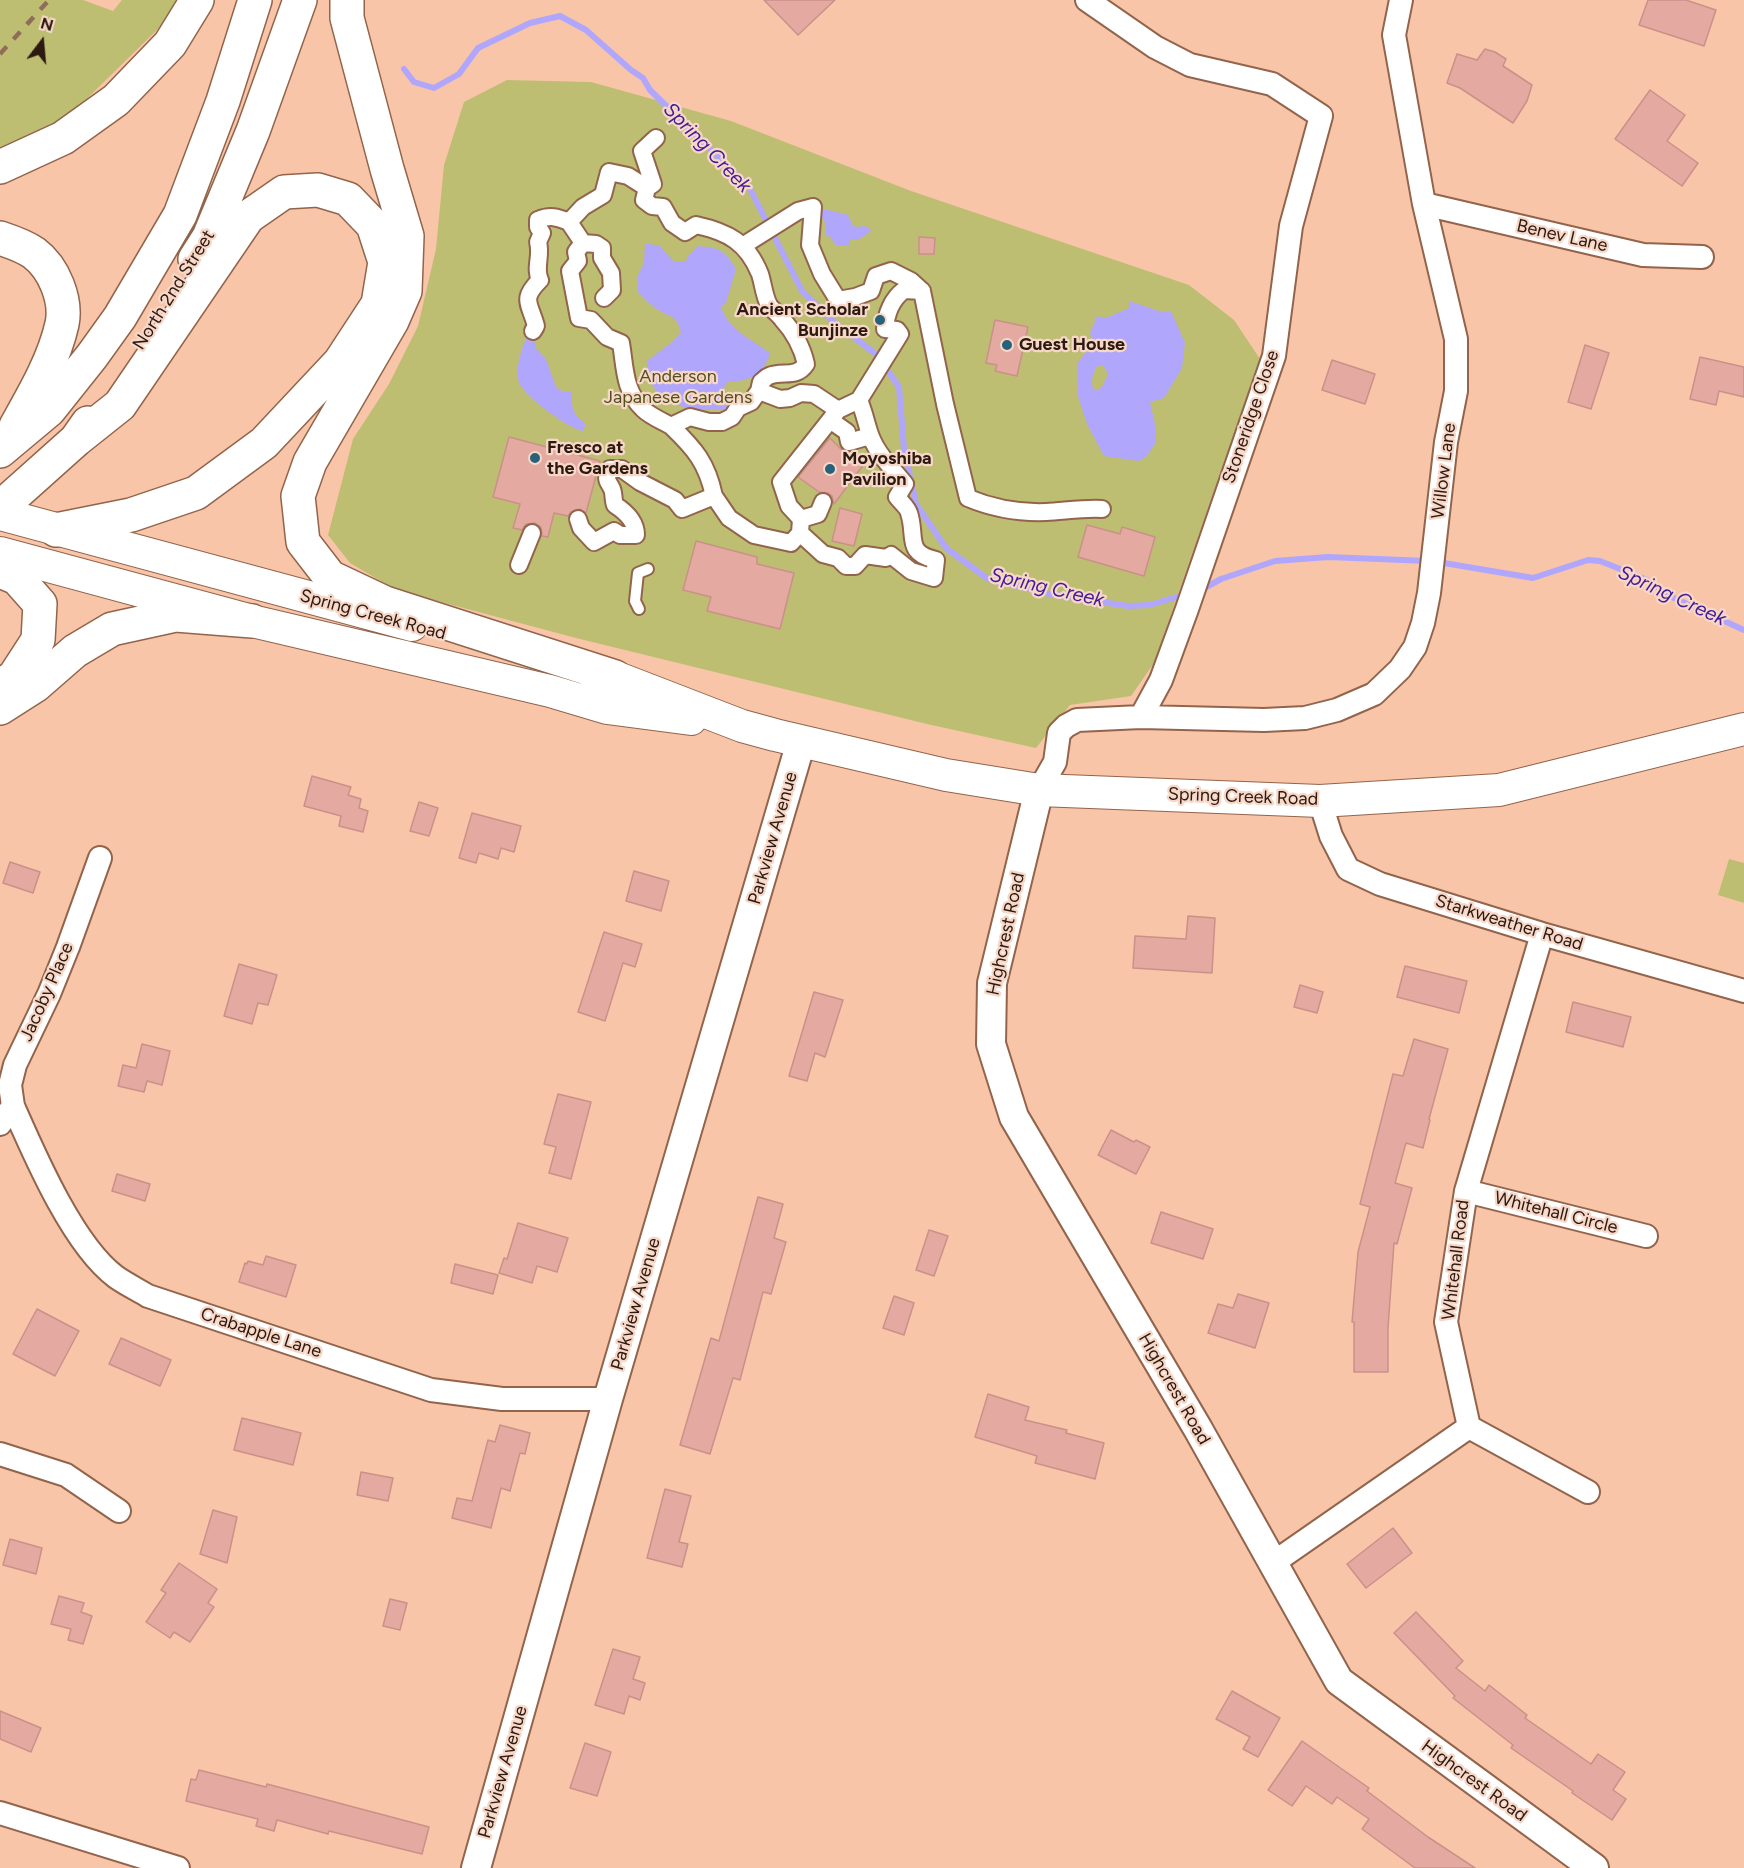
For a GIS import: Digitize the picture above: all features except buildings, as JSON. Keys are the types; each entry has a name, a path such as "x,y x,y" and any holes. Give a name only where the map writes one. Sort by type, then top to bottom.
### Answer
{"main road":[{"path":"0,167 63,138 116,99 170,44 196,0"},
{"name":"North 2nd Street","path":"2,449 49,410 92,356 120,317 180,215 224,101 255,0"},
{"name":"North 2nd Street","path":"0,507 65,450 114,387 209,237 254,131 300,0"},
{"path":"347,0 347,18 407,236 405,291 392,321 310,462 298,496 303,542 330,577 386,603 615,677"},
{"path":"56,530 131,515 196,493 264,444 340,362 378,304 385,262 373,225 348,199 318,190 284,192 248,217 120,405 65,450"},
{"path":"0,238 35,254 53,275 62,299 62,322 53,350 36,391 2,449"},
{"name":"Spring Creek Road","path":"0,514 350,609 615,677 742,726 801,742 946,775 1039,790 1320,801 1499,790 1744,729"},
{"name":"Spring Creek Road","path":"0,554 252,621 550,691 607,708 742,726"},
{"path":"0,571 17,578 40,604 38,640 14,677 0,686"},
{"path":"0,708 36,685 75,651 112,629 176,615 252,621"}],"street":[{"name":"Stoneridge Close","path":"1087,0 1155,48 1190,65 1272,84 1321,116 1292,226 1274,356 1161,680 1141,717"},
{"name":"Willow Lane","path":"1141,717 1264,720 1305,718 1346,706 1374,694 1400,669 1415,647 1429,593 1446,442 1456,391 1456,339 1424,204 1394,36 1401,0"},
{"path":"656,138 642,151 652,184 646,188 644,200 652,206 663,207 672,223 685,232 696,225 717,230 748,243 770,306 792,332 806,364 802,370 793,374 770,376 761,382 759,391 751,402 738,408 732,417 722,422 709,422 690,417 671,426"},
{"path":"569,222 583,207 603,195 609,172 628,176 646,188"},
{"name":"Benev Lane","path":"1424,204 1643,255 1702,256"},
{"path":"748,243 798,211 813,207 810,245 822,274 838,300 871,291 876,276 891,271 911,281 922,291 945,404 968,498 1001,508 1021,511 1044,512 1102,508"},
{"path":"533,331 536,326 527,301 531,289 540,280 537,274 541,252 538,242 542,233 538,227 538,220 547,216 569,222 584,243 596,244 602,248 602,258 611,273 612,290 604,298"},
{"path":"584,243 576,252 578,261 570,271 579,318 591,320 607,337 621,343 624,374 633,397 644,411 671,426 695,449 705,464 714,496 729,518 754,535 791,543 801,526 818,514 824,502"},
{"path":"863,394 870,436 882,457 905,483 897,497 909,513 912,538 918,551 924,557 936,560 934,578 911,571 891,555 886,558 865,555 855,566 846,566 838,558 823,554 789,506 781,482 834,415 863,394 891,350 900,334 897,330 885,329 886,315 898,294 904,290 922,291"},
{"path":"759,391 780,399 801,393 814,394 848,432 849,442 870,436"},
{"path":"578,519 580,528 594,542 614,531 620,535 636,536 636,528 630,518 625,511 615,505 612,489 607,484 606,477 610,469 622,469 640,482 675,500 682,509 714,496"},
{"path":"519,566 532,533"},
{"path":"1039,790 1055,762 1059,733 1066,726 1077,720 1141,717"},
{"name":"Parkview Avenue","path":"476,1868 608,1399 801,742"},
{"name":"Highcrest Road","path":"1039,790 992,983 991,1044 1014,1117 1198,1429 1338,1682 1594,1868"},
{"name":"Starkweather Road","path":"1320,801 1331,836 1348,869 1380,884 1542,934 1744,991"},
{"name":"Jacoby Place","path":"6,1115 15,1065 64,957 100,858"},
{"name":"Whitehall Road","path":"1469,1427 1446,1322 1466,1191 1542,934"},
{"name":"Crabapple Lane","path":"6,1115 87,1247 116,1277 148,1296 431,1390 502,1399 608,1399"},
{"name":"Whitehall Circle","path":"1466,1191 1646,1236"},
{"path":"1273,1563 1469,1427 1588,1492"},
{"path":"0,1454 66,1475 119,1511"},
{"path":"0,1813 178,1868"}],"lane":[{"path":"639,609 634,601 638,573 648,569"}],"green space":[{"path":"0,0 83,0 113,11 122,0 178,0 158,29 62,123 0,149"},
{"name":"Anderson Japanese Gardens","path":"507,80 591,82 731,121 911,191 1189,285 1234,320 1260,359 1154,663 1131,696 1070,705 1036,748 927,724 576,638 396,590 350,563 328,535 353,439 389,384 418,326 436,249 444,165 464,102"},
{"path":"1729,859 1744,863 1744,903 1718,895"}],"shaded area":[{"path":"824,209 848,215 853,226 865,226 871,231 858,240 850,240 849,245 836,245 830,237 825,235 826,224 818,211"},
{"path":"645,243 660,246 673,261 686,261 698,246 717,249 729,258 736,269 726,303 721,307 735,328 770,353 760,372 743,380 728,382 723,389 731,401 725,409 706,410 677,405 661,396 651,383 647,361 681,332 675,319 654,307 638,292 638,275 644,263"},
{"path":"1129,301 1162,312 1171,311 1185,343 1182,368 1164,398 1150,402 1156,442 1147,456 1139,461 1104,456 1087,424 1078,396 1077,364 1084,354 1095,346 1090,333 1097,316 1106,318 1129,308","holes":["1103,365 1108,374 1102,387 1095,391 1092,382 1096,367"]},
{"path":"527,337 533,337 536,348 546,359 556,387 563,392 572,392 574,411 586,424 583,431 567,424 546,410 521,385 518,379 518,363"}],"waterway":[{"name":"Spring Creek","path":"404,69 414,82 434,88 459,74 478,48 530,23 560,16 586,30 643,78 650,90 749,187 802,291 834,322 877,355 899,387 904,449 916,504 946,548 988,579 1050,594 1128,606 1150,605 1186,594"},
{"name":"Spring Creek","path":"1201,590 1221,579 1275,561 1328,557 1428,561"},
{"name":"Spring Creek","path":"1438,562 1533,578 1588,560 1600,561 1645,579 1674,598 1744,630"}],"railway":[{"path":"0,54 49,0"}],"place":[{"name":"Ancient Scholar Bunjinze","path":"880,320"},
{"name":"Guest House","path":"1007,345"},
{"name":"Fresco at the Gardens","path":"535,458"},
{"name":"Moyoshiba Pavilion","path":"830,469"}]}
